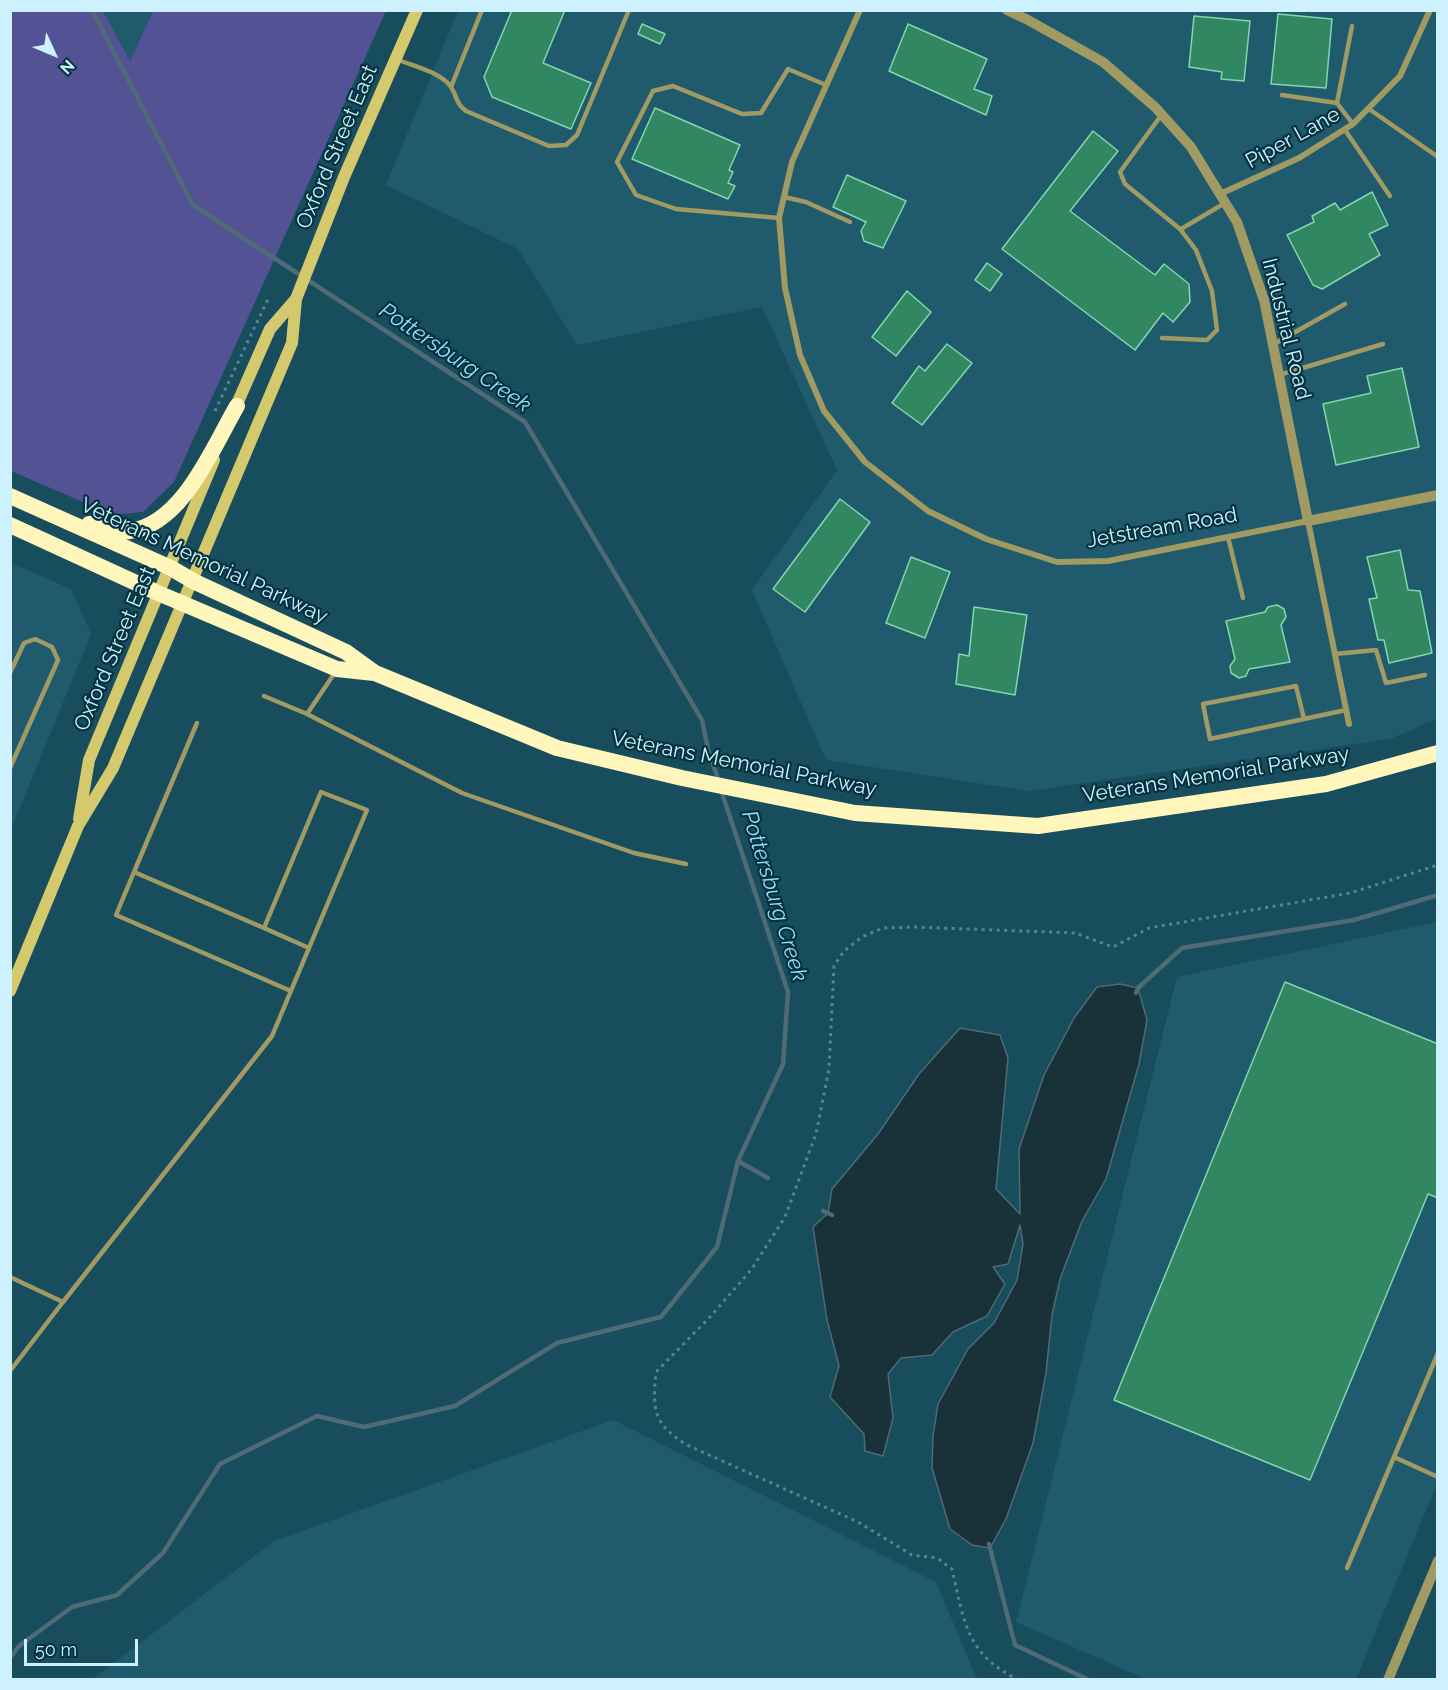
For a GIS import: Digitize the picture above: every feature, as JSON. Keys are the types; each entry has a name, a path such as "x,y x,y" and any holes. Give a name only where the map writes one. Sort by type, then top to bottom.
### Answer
{"highway":[{"path":"62,519 129,532 151,524 169,513 192,485 237,406"},
{"name":"Veterans Memorial Parkway","path":"10,496 171,568 193,581 346,652 375,673 557,748 682,778 855,813 1038,826 1326,784 1437,753"},
{"name":"Veterans Memorial Parkway","path":"10,525 158,593 337,669 375,673"}],"main road":[{"name":"Oxford Street East","path":"10,991 78,826 113,768 193,581 292,342 296,299 344,177 417,10"},
{"name":"Oxford Street East","path":"78,826 89,760 158,593 171,568 270,329 296,299"}],"street":[{"name":"Jetstream Road","path":"860,10 792,162 779,218 785,288 800,355 824,411 865,462 928,511 986,539 1057,562 1108,561 1437,495"},
{"name":"Industrial Road","path":"1007,10 1103,62 1162,114 1191,147 1237,222 1264,300 1349,724"},
{"name":"Piper Lane","path":"1223,198 1299,158 1353,124 1400,76 1430,10"},
{"path":"1388,1680 1437,1561"}],"lane":[{"path":"451,87 482,10"},
{"path":"395,59 437,76 451,87 458,104 466,111 549,146 566,145 577,135 629,10"},
{"path":"1337,103 1352,27"},
{"path":"779,218 676,209 636,195 617,162 653,91 674,86 742,114 761,113 788,69 826,85"},
{"path":"1282,95 1337,103 1353,124"},
{"path":"1369,109 1437,157"},
{"path":"1162,114 1120,172 1125,184 1181,229 1196,250 1212,291 1217,330 1208,340 1162,338"},
{"path":"1345,130 1390,196"},
{"path":"784,197 806,202 850,222"},
{"path":"1181,229 1223,198"},
{"path":"1273,344 1345,304"},
{"path":"1279,375 1383,344"},
{"path":"1228,537 1243,598"},
{"path":"10,673 24,643 35,639 52,647 58,660 10,768"},
{"path":"1335,654 1376,650 1386,683 1425,675"},
{"path":"307,714 337,669"},
{"path":"1304,720 1296,686 1203,704 1210,740 1304,720 1346,710"},
{"path":"264,696 307,714 462,793 634,853 686,864"},
{"path":"197,723 116,915 291,991"},
{"path":"10,1371 272,1036 367,810 321,792 264,928"},
{"path":"134,872 309,948"},
{"path":"10,1278 63,1302"},
{"path":"1347,1568 1437,1353"},
{"path":"1394,1457 1437,1478"}],"path":[{"path":"215,411 268,299"},
{"path":"1019,1680 999,1670 980,1652 972,1639 963,1615 952,1569 937,1558 912,1554 858,1522 687,1445 673,1436 659,1422 654,1407 656,1372 752,1270 785,1217 816,1134 829,1069 834,966 844,951 862,937 883,928 914,927 1075,933 1113,947 1149,928 1350,892 1437,865"}],"shaded area":[{"path":"11,10 103,11 130,61 153,11 386,11 174,482 143,512 113,515 11,471"},
{"path":"103,11 153,11 130,61"},
{"path":"458,11 1437,11 1437,719 1390,739 1029,791 826,760 752,590 837,470 762,307 577,345 518,249 386,185"},
{"path":"11,563 71,589 91,634 11,830"},
{"path":"1437,922 1437,1484 1356,1679 1146,1679 1016,1622 1177,977"},
{"path":"1120,984 1138,988 1147,1020 1139,1064 1106,1179 1082,1221 1060,1279 1052,1315 1046,1373 1033,1443 1006,1519 990,1548 972,1545 950,1529 932,1468 933,1436 938,1404 968,1349 994,1323 1017,1280 1023,1244 1020,1225 1008,1264 993,1267 1005,1284 987,1316 953,1332 932,1355 901,1358 888,1374 893,1418 883,1456 865,1451 864,1434 830,1397 839,1366 827,1320 813,1227 828,1213 832,1189 878,1134 919,1074 960,1028 1000,1035 1008,1058 996,1189 1020,1214 1019,1149 1044,1075 1074,1018 1097,987"},
{"path":"613,1420 936,1582 977,1679 93,1679 274,1541"}],"building":[{"path":"512,10 565,10 543,63 591,83 571,129 492,97 484,77"},
{"path":"1278,14 1332,19 1326,88 1271,84"},
{"path":"1194,16 1250,21 1244,81 1221,79 1222,72 1189,67"},
{"path":"642,24 665,34 660,44 638,34"},
{"path":"908,24 987,59 974,89 992,96 986,115 889,71"},
{"path":"655,108 740,145 729,170 733,172 728,183 735,186 728,199 632,159"},
{"path":"1093,131 1118,151 1070,211 1155,275 1164,264 1189,284 1190,302 1173,322 1163,313 1135,350 1002,249"},
{"path":"847,175 906,201 883,248 864,241 861,231 866,222 833,207"},
{"path":"1372,192 1388,225 1369,234 1380,255 1322,289 1313,285 1287,235 1314,222 1312,216 1335,203 1340,210"},
{"path":"987,263 1002,274 990,291 975,280"},
{"path":"907,291 931,312 896,356 872,337"},
{"path":"947,344 972,363 922,425 892,403 919,366 925,371"},
{"path":"1402,368 1419,447 1336,465 1323,404 1371,393 1367,376"},
{"path":"840,499 870,522 805,612 773,589"},
{"path":"1400,550 1408,590 1420,591 1432,653 1389,663 1384,640 1378,640 1369,599 1377,598 1367,557"},
{"path":"911,557 950,572 925,638 886,623"},
{"path":"1277,605 1284,609 1286,617 1281,625 1290,662 1249,669 1246,676 1239,678 1231,673 1230,666 1235,659 1226,621 1265,612 1268,607"},
{"path":"974,607 1027,615 1015,695 956,684 959,654 969,656"},
{"path":"1285,982 1438,1044 1438,1198 1428,1194 1310,1480 1114,1400"}],"waterway":[{"name":"Pottersburg Creek","path":"92,10 193,205 525,422 702,720 708,749 719,782"},
{"name":"Pottersburg Creek","path":"10,1658 19,1646 72,1607 117,1595 163,1553 220,1464 317,1416 364,1427 455,1406 557,1343 661,1317 717,1247 738,1161 783,1064 788,992 721,790"},
{"path":"1136,993 1138,988 1182,948 1354,920 1438,895"},
{"path":"738,1161 768,1178"},
{"path":"823,1211 832,1215"},
{"path":"989,1544 1015,1645 1089,1680"}]}
